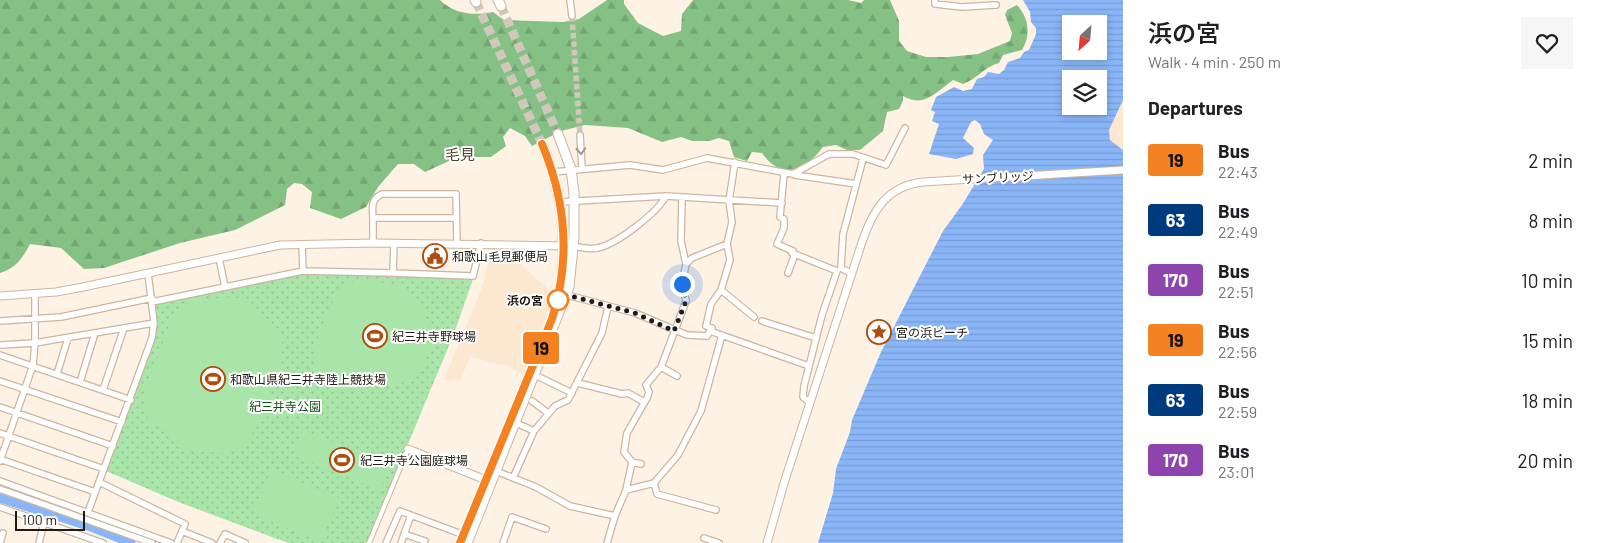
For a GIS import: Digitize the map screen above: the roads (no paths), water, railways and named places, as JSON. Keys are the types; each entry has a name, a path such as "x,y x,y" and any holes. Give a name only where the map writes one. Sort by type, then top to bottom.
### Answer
{"highway":[{"path":"464,540 516,422 567,295 569,246 574,202 571,169 558,134"},
{"path":"494,470 552,319 569,246 553,172 542,144"}],"street":[{"path":"570,0 572,16"},
{"path":"936,0 935,4 962,7 996,5"},
{"path":"793,174 829,154 853,154 888,164 905,128"},
{"path":"580,135 582,168"},
{"path":"553,172 630,165 663,170 707,158 735,162 784,174 856,184"},
{"path":"810,403 805,400 803,394 809,366 816,338 839,269 843,234 863,158"},
{"path":"567,295 635,313 674,331 707,336 712,328 706,326 711,304 720,290 730,260 727,244 732,222 729,200 735,162"},
{"name":"サンブリッジ","path":"852,274 869,224 880,204 896,190 915,183 1123,170"},
{"path":"767,543 781,493 852,274 792,253 793,251 777,244 784,228 784,219 780,217 784,174"},
{"path":"373,243 372,204 376,197 382,194 456,194 457,243"},
{"path":"560,202 666,196 782,202"},
{"path":"0,296 83,287 280,246 302,244 481,243 597,248 618,239 661,205 666,196"},
{"path":"641,464 632,462 624,452 627,433 649,392 646,384 661,367 686,301 682,284 686,264 681,241 682,197"},
{"path":"372,218 456,218"},
{"path":"393,273 394,243"},
{"path":"0,321 61,317 302,271 474,276 481,243"},
{"path":"302,244 302,271"},
{"path":"686,264 692,258 727,244"},
{"path":"788,273 795,254"},
{"path":"219,258 225,286"},
{"path":"88,512 131,400 152,338 154,323 148,273"},
{"path":"720,290 754,318"},
{"path":"35,293 36,343 33,365 0,460 95,492"},
{"path":"513,478 534,431 555,406 568,400 578,383 602,333 608,306"},
{"path":"762,321 816,338"},
{"path":"0,345 36,343 154,323"},
{"path":"103,390 124,328"},
{"path":"710,331 809,366"},
{"path":"80,382 95,333"},
{"path":"626,490 654,482 678,455 701,411 722,335"},
{"path":"57,374 68,338"},
{"path":"0,355 131,400"},
{"path":"661,367 677,376"},
{"path":"535,375 572,392"},
{"path":"0,381 122,422"},
{"path":"578,383 622,394 628,393 644,402"},
{"path":"532,401 548,413"},
{"path":"0,408 113,446"},
{"path":"516,422 534,431"},
{"path":"0,433 104,469"},
{"path":"369,543 408,449 489,481"},
{"path":"607,543 615,516 626,490 632,462"},
{"path":"494,470 536,487 570,506 615,516"},
{"path":"0,481 171,543"},
{"path":"99,482 185,524 177,543"},
{"path":"654,482 656,494 716,510"},
{"path":"0,489 152,543"},
{"path":"0,507 44,522 84,540 103,543"},
{"path":"386,543 400,511 464,540"},
{"path":"401,543 411,516"},
{"path":"503,543 512,517 546,529"},
{"path":"39,543 44,522"},
{"path":"182,531 212,543"},
{"path":"0,543 3,533"},
{"path":"220,543 225,534 245,543"},
{"path":"404,534 424,541"},
{"path":"704,538 719,543"}],"water":[{"path":"1023,0 1123,0 1123,100 1109,130 1110,140 1123,150 1123,543 818,543 833,493 836,469 850,432 852,420 881,352 943,231 962,205 984,169 983,155 993,140 984,134 980,124 975,120 971,122 963,138 974,148 973,154 956,159 929,154 939,124 932,121 935,112 931,110 936,97 954,87 963,91 972,89 977,79 984,77 988,72 999,74 1004,70 1008,62 1020,58 1024,52 1029,50 1036,34 1036,28 1031,22 1030,12"}],"waterway":[{"path":"0,498 91,527 131,543"}],"tunnel":[{"path":"476,2 542,144"},
{"path":"501,6 558,134"},
{"path":"572,16 580,135"}],"place":[{"name":"和歌山毛見郵便局","path":"435,256"},
{"name":"浜の宮","path":"558,300"},
{"name":"宮の浜ビーチ","path":"879,332"},
{"name":"紀三井寺野球場","path":"375,336"},
{"name":"和歌山県紀三井寺陸上競技場","path":"213,379"},
{"name":"紀三井寺公園庭球場","path":"342,460"}],"district":[{"name":"毛見","path":"460,154"}],"park label":[{"name":"紀三井寺公園","path":"285,406"}]}
